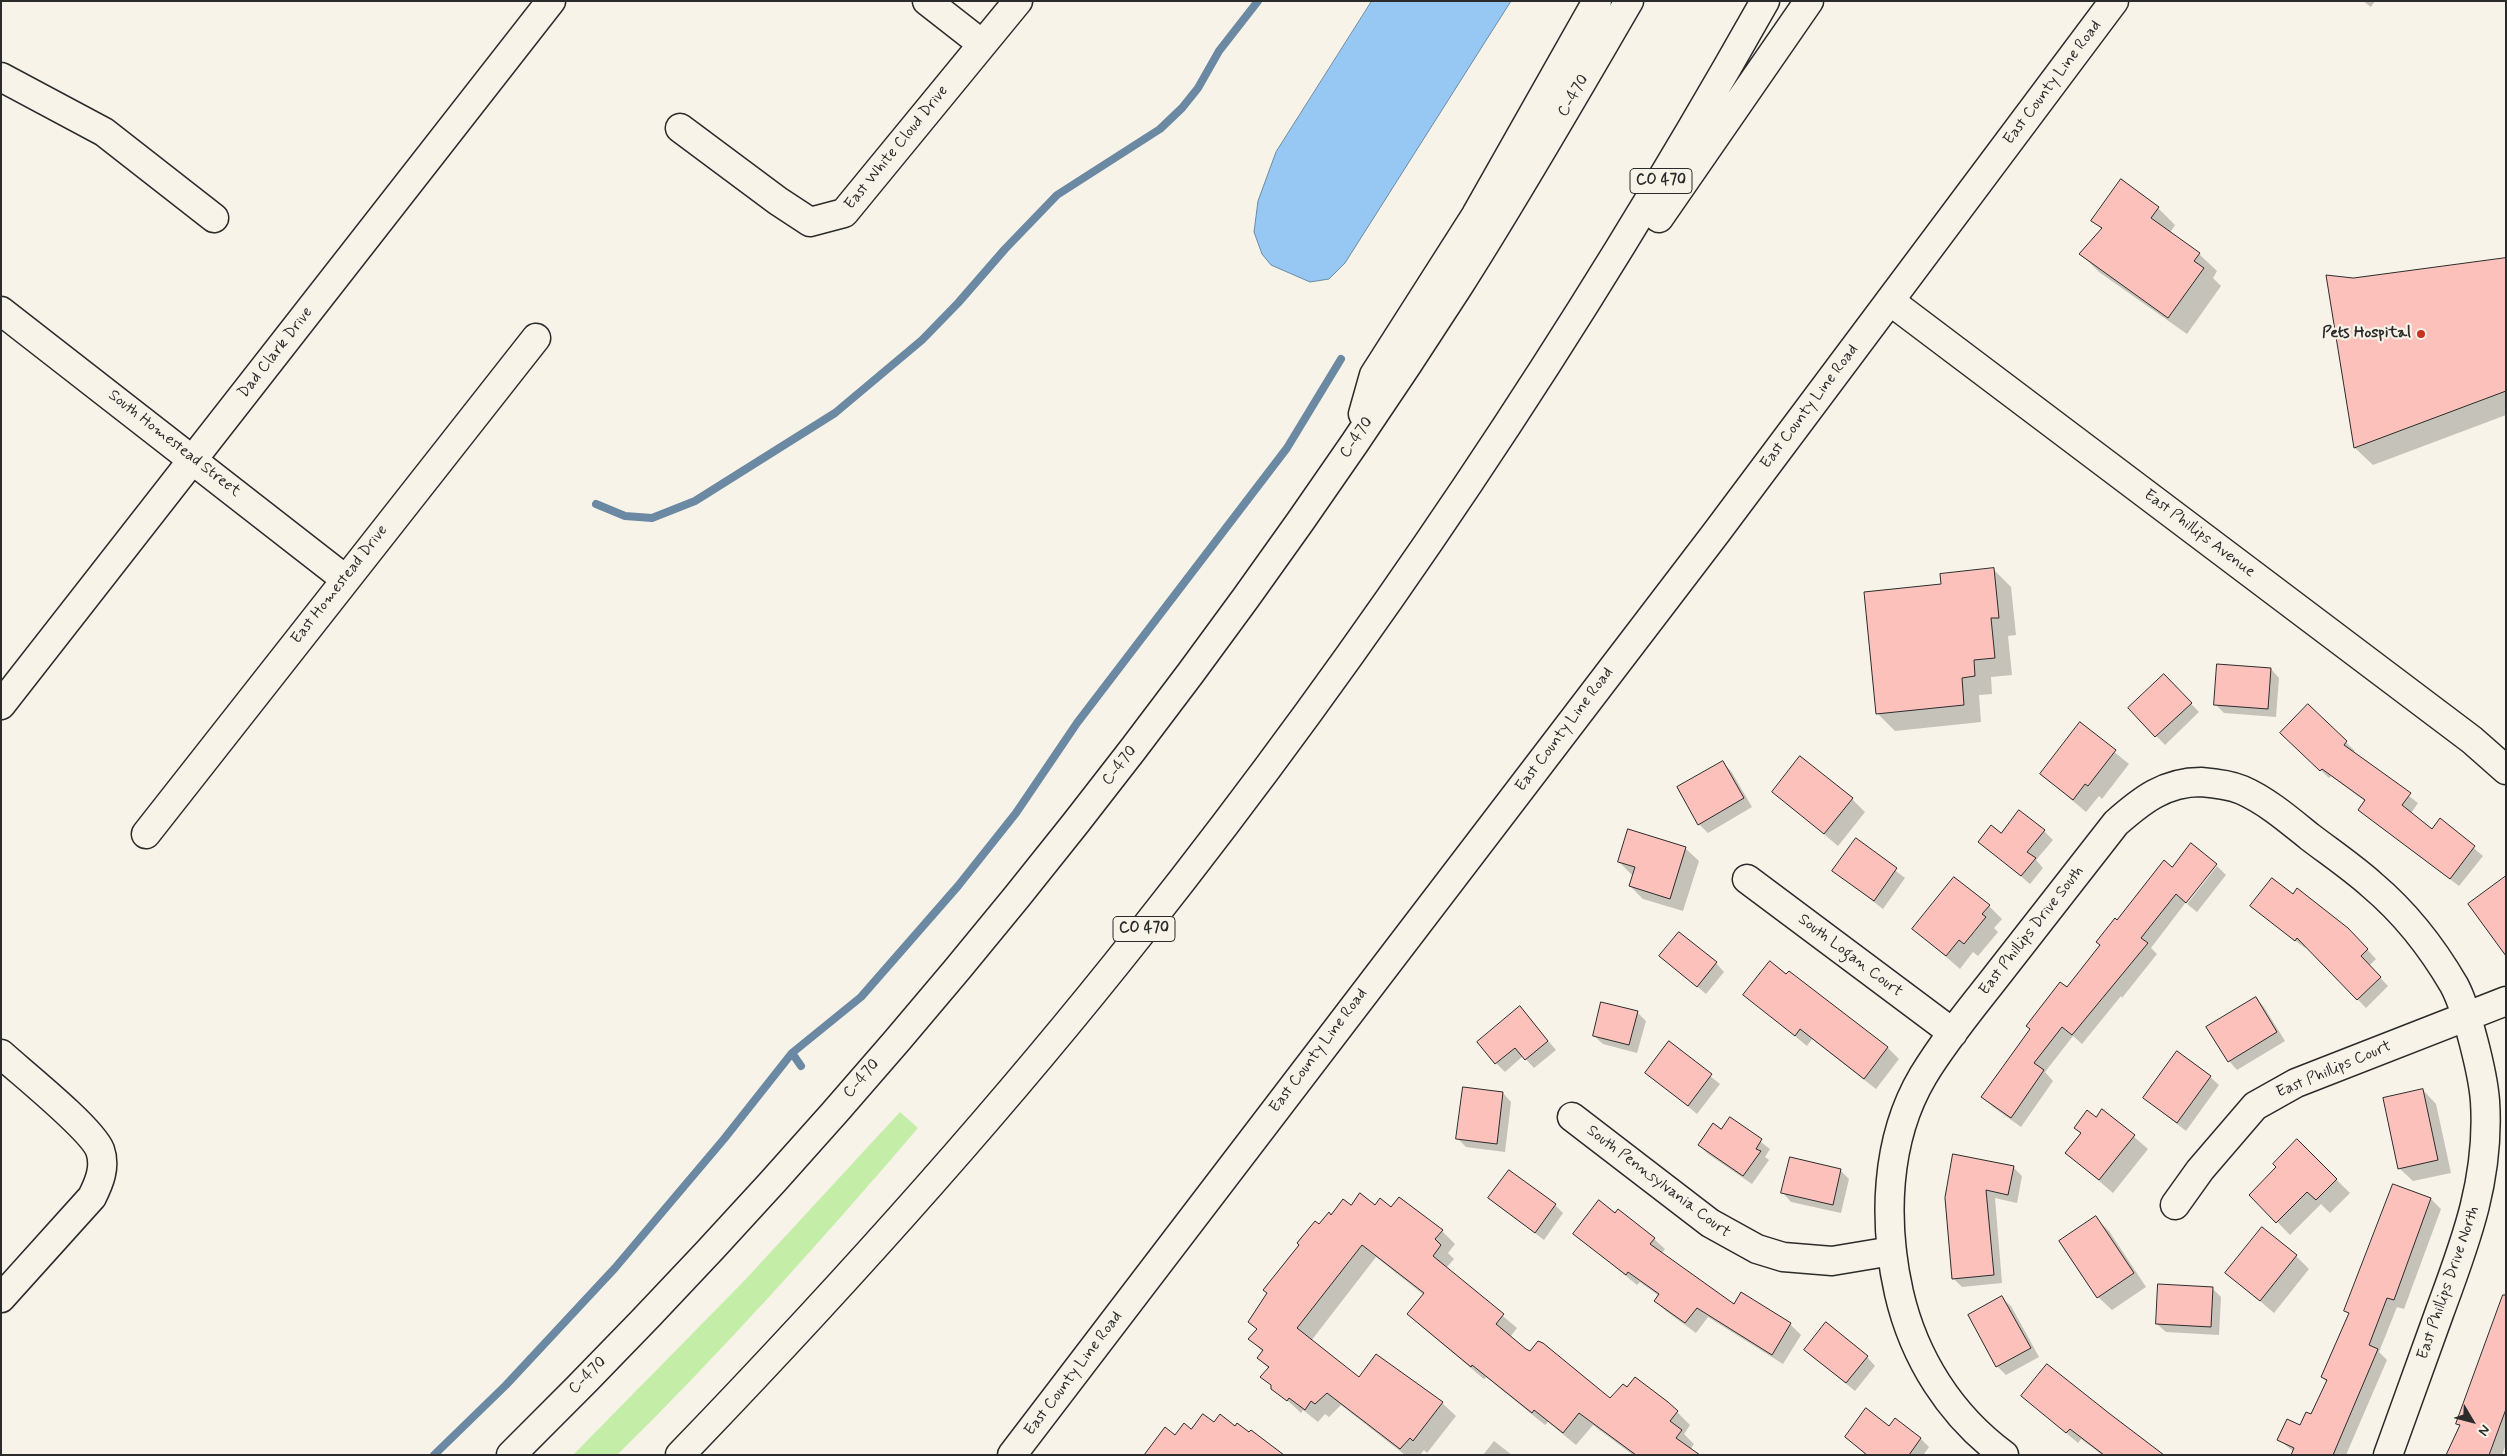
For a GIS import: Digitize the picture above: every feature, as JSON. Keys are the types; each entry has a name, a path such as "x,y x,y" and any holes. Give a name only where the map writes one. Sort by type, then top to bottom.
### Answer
{"main road":[{"name":"Dad Clark Drive","path":"1,704 194,460 551,1"},
{"path":"927,1 982,44"},
{"name":"East White Cloud Drive","path":"680,128 778,202 810,222 844,213 1018,1"},
{"path":"1354,442 1374,376 1476,215 1597,1"},
{"name":"C-470","path":"511,1455 644,1320 765,1189 987,933 1115,773 1189,676 1354,442 1490,236 1629,1"},
{"name":"CO 470","path":"680,1455 837,1289 929,1186 1135,940 1280,752 1352,652 1551,358 1653,194 1765,1"},
{"path":"1551,358 1578,342 1643,240 1809,1"},
{"name":"East County Line Road","path":"1012,1455 1716,533 2114,1"},
{"path":"1,77 104,132 214,218"},
{"name":"East Phillips Avenue","path":"1890,302 2466,735 2506,770"},
{"name":"South Homestead Street","path":"1,311 345,579"},
{"name":"East Homestead Drive","path":"146,834 536,338"},
{"name":"East Phillips Drive South","path":"2004,1455 1986,1442 1961,1418 1928,1370 1904,1313 1892,1251 1890,1205 1897,1146 1907,1113 1923,1077 1953,1033 2116,823 2140,801 2161,790 2186,783 2201,782 2241,789 2269,805 2373,885 2406,919 2435,958 2454,986 2466,1017"},
{"name":"South Logan Court","path":"1747,878 1953,1033"},
{"name":"East Phillips Court","path":"2175,1205 2200,1170 2255,1106 2296,1083 2506,1001"},
{"name":"East Phillips Drive North","path":"2388,1455 2470,1228 2480,1187 2486,1141 2485,1099 2466,1017"},
{"path":"1,1054 88,1134 100,1150 102,1167 100,1182 92,1197 1,1298"},
{"name":"South Pennsylvania Court","path":"1572,1117 1710,1223 1756,1249 1783,1257 1832,1261 1892,1251"}],"green space":[{"path":"900,1112 918,1128 809,1253 695,1376 617,1455 573,1455 744,1281"}],"water":[{"path":"1372,1 1511,1 1345,263 1329,279 1310,282 1271,265 1262,254 1254,232 1258,201 1276,152"}],"building":[{"path":"2121,179 2159,207 2151,218 2200,253 2194,261 2204,268 2168,318 2079,254 2102,228 2091,221"},
{"name":"Pets Hospital","path":"2506,258 2506,391 2354,448 2326,275 2353,278"},
{"path":"1994,568 1999,618 1991,618 1995,658 1974,660 1975,676 1962,678 1964,705 1876,714 1864,592 1941,584 1940,574"},
{"path":"2217,664 2271,668 2268,709 2214,705"},
{"path":"2164,674 2192,703 2155,737 2128,708"},
{"path":"2308,704 2347,741 2344,745 2411,793 2402,805 2432,829 2440,818 2475,846 2450,879 2358,810 2365,800 2322,769 2320,771 2280,733"},
{"path":"2080,722 2116,750 2088,786 2085,784 2073,800 2040,774"},
{"path":"1800,756 1853,798 1824,834 1772,792"},
{"path":"1723,761 1744,798 1698,825 1677,787"},
{"path":"2019,810 2045,830 2027,852 2036,858 2021,876 1978,842 1991,825 2001,833"},
{"path":"1628,829 1686,847 1670,899 1629,886 1635,867 1618,862"},
{"path":"1856,838 1897,868 1874,901 1832,871"},
{"path":"2191,843 2217,864 2186,903 2176,894 2141,938 2148,943 2072,1035 2062,1027 2034,1063 2044,1070 2011,1118 1981,1097 2030,1029 2026,1026 2060,982 2067,987 2100,945 2096,942 2115,918 2117,920 2164,860 2172,867"},
{"path":"2506,876 2506,956 2468,904"},
{"path":"1954,877 1990,905 1982,914 1986,917 1964,944 1959,940 1946,956 1912,929"},
{"path":"2272,878 2293,894 2297,888 2348,928 2368,949 2361,956 2381,977 2357,1000 2297,938 2295,941 2250,906"},
{"path":"1679,932 1717,962 1697,987 1659,956"},
{"path":"1770,961 1786,974 1789,971 1888,1047 1864,1079 1800,1029 1795,1036 1743,995"},
{"path":"2256,997 2277,1032 2228,1062 2206,1027"},
{"path":"1601,1002 1638,1011 1629,1045 1593,1036"},
{"path":"1520,1006 1548,1041 1525,1060 1515,1048 1495,1064 1477,1042"},
{"path":"1669,1041 1712,1074 1688,1106 1645,1073"},
{"path":"2177,1051 2211,1076 2177,1123 2143,1098"},
{"path":"1463,1087 1503,1092 1497,1144 1456,1139"},
{"path":"2423,1089 2438,1160 2398,1169 2383,1098"},
{"path":"2102,1109 2135,1135 2099,1180 2065,1153 2081,1133 2074,1128 2087,1110 2096,1117"},
{"path":"1730,1117 1762,1139 1756,1149 1761,1151 1743,1176 1698,1145 1713,1123 1721,1129"},
{"path":"2297,1139 2337,1179 2316,1200 2307,1192 2276,1223 2249,1195 2276,1167 2273,1164"},
{"path":"1953,1154 2014,1166 2008,1195 1986,1190 1994,1275 1952,1279 1945,1198"},
{"path":"1790,1157 1841,1169 1833,1205 1781,1193"},
{"path":"1509,1170 1556,1204 1535,1233 1488,1198"},
{"path":"2393,1184 2431,1198 2394,1300 2387,1298 2369,1345 2378,1349 2333,1455 2291,1455 2294,1448 2277,1440 2287,1419 2300,1425 2306,1412 2311,1414 2327,1380 2321,1377 2349,1313 2344,1311"},
{"path":"1360,1193 1375,1205 1380,1198 1391,1207 1399,1197 1443,1230 1435,1239 1441,1245 1433,1256 1504,1314 1496,1324 1526,1349 1530,1351 1538,1341 1543,1343 1610,1398 1623,1384 1627,1387 1635,1377 1668,1402 1678,1411 1670,1421 1682,1430 1676,1438 1700,1455 1636,1455 1579,1413 1563,1433 1534,1410 1532,1413 1472,1365 1471,1367 1407,1314 1424,1293 1362,1245 1297,1328 1359,1377 1376,1354 1443,1402 1413,1441 1410,1438 1400,1449 1327,1393 1315,1404 1311,1401 1305,1410 1289,1398 1287,1401 1271,1389 1271,1385 1260,1377 1269,1367 1257,1358 1263,1350 1248,1339 1257,1329 1248,1322 1267,1293 1263,1290 1299,1245 1297,1243 1315,1221 1319,1224 1329,1212 1331,1215 1343,1199 1351,1205"},
{"path":"1599,1200 1615,1213 1618,1209 1655,1238 1650,1244 1734,1304 1741,1292 1791,1323 1772,1355 1697,1308 1685,1323 1654,1301 1659,1294 1628,1272 1626,1275 1573,1234"},
{"path":"2096,1216 2134,1273 2097,1298 2059,1241"},
{"path":"2262,1227 2297,1255 2260,1301 2225,1273"},
{"path":"2158,1284 2213,1287 2211,1327 2156,1324"},
{"path":"2503,1295 2506,1295 2506,1409 2489,1455 2446,1455 2460,1425 2456,1424"},
{"path":"2002,1296 2031,1348 1996,1367 1968,1315"},
{"path":"1826,1322 1868,1356 1846,1383 1804,1350"},
{"path":"2047,1364 2164,1455 2104,1455 2070,1429 2066,1433 2021,1396"},
{"path":"1866,1408 1889,1426 1895,1418 1921,1438 1909,1455 1867,1455 1845,1437"},
{"path":"1203,1414 1214,1422 1220,1414 1235,1426 1237,1423 1249,1432 1251,1430 1284,1455 1144,1455 1165,1427 1175,1435 1184,1423 1191,1429"}],"waterway":[{"path":"596,504 625,516 652,518 695,501 835,413 922,340 1057,195 1160,129 1182,108 1198,88 1219,51 1258,1"},
{"path":"434,1455 506,1385 615,1268 724,1139 792,1053 861,997 958,886 1016,813 1077,723 1287,448 1341,359"},
{"path":"792,1053 801,1066"}],"place":[{"name":"Pets Hospital","path":"2421,334"}]}
